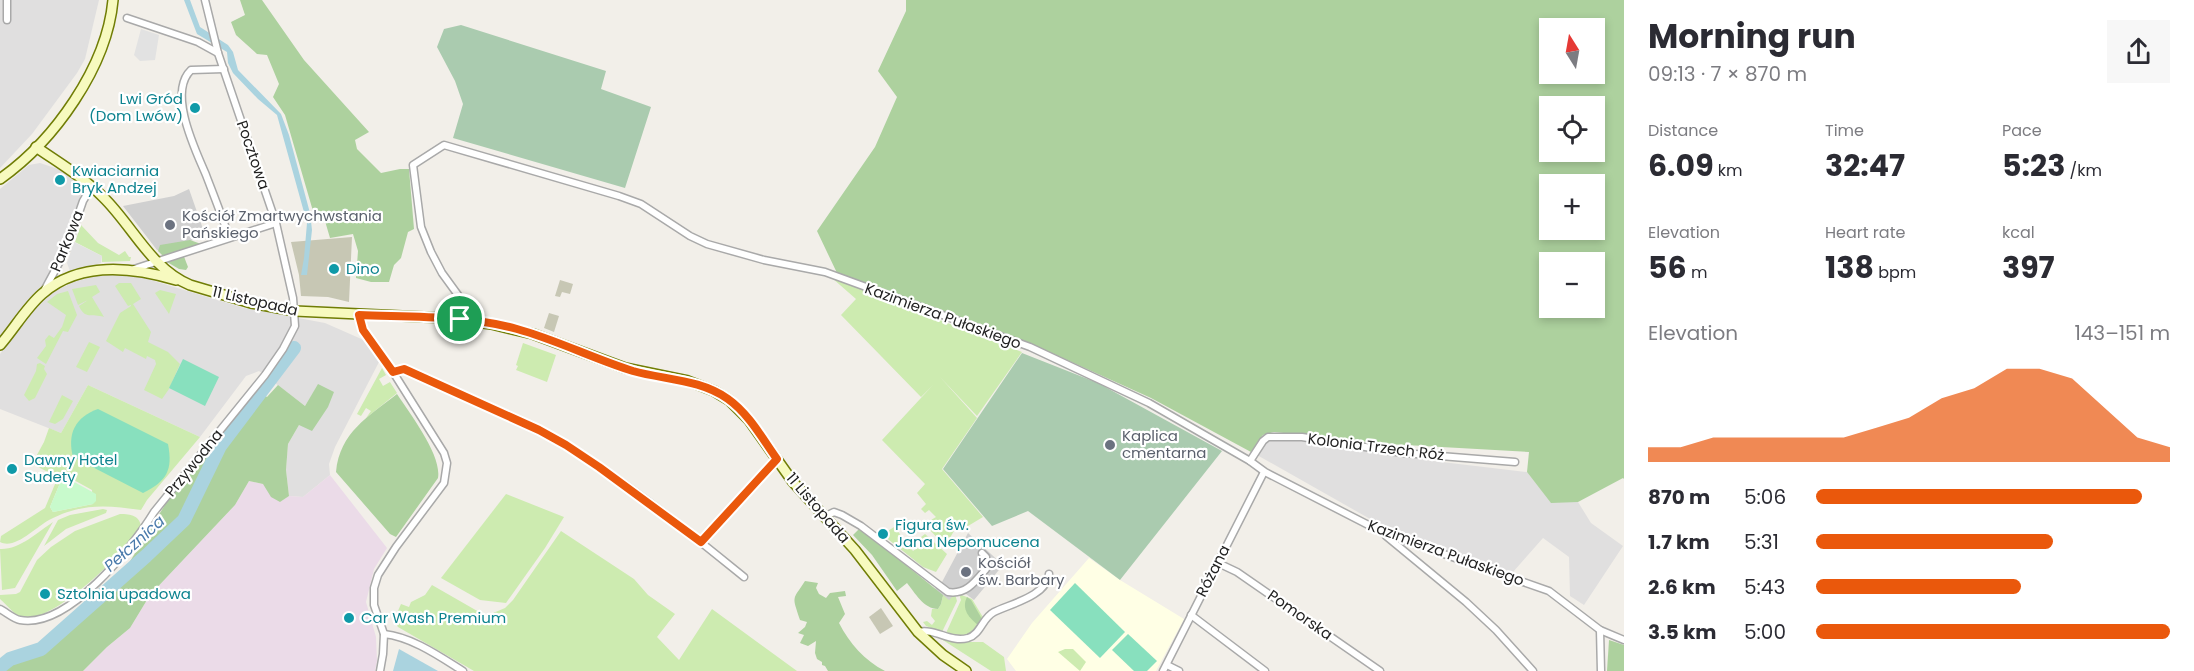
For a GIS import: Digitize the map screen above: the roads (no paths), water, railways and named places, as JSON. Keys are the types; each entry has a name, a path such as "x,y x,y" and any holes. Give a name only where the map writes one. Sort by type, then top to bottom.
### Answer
{"main road":[{"path":"0,179 22,162 65,113 87,78 104,43 113,0"},
{"name":"11 Listopada","path":"36,147 92,186 111,204 157,262 181,281 251,303 295,311 460,319 516,329 636,371 706,387 729,400 742,411 777,459 824,517 864,561 918,632 944,656 966,671"},
{"name":"Parkowa","path":"0,345 41,295 60,282 93,272 133,269 181,281"}],"street":[{"path":"7,0 7,20"},
{"name":"Pocztowa","path":"205,0 218,51 276,223 295,311"},
{"path":"127,18 218,51"},
{"path":"224,69 191,70 185,75 182,86 191,144 205,173 229,237"},
{"name":"Kazimierza Pułaskiego","path":"460,319 458,295 438,266 421,227 413,164 444,145 619,196 641,204 690,236 707,244 764,260 825,272 1030,347 1149,403 1250,461 1264,472 1384,533 1549,591 1600,630 1624,640"},
{"name":"Parkowa","path":"41,295 66,250 83,201 92,186"},
{"path":"133,269 276,223"},
{"name":"Przywodna","path":"0,609 19,620 46,618 92,589 139,536 154,512 265,375 295,326 295,311"},
{"path":"359,315 363,330 393,372 444,453 447,463 444,483 378,575 374,588 374,605 384,634 380,671"},
{"path":"393,372 404,369 539,430 599,467 701,542 744,577"},
{"name":"Kolonia Trzech Róż","path":"1250,461 1268,437 1302,437 1403,453 1515,462"},
{"path":"701,542 777,459"},
{"name":"Różana","path":"1165,668 1264,472"},
{"path":"824,517 834,512 852,520 948,592 957,593 965,590 986,569 986,557 982,553"},
{"path":"1384,533 1466,602 1496,630 1533,671"},
{"name":"Pomorska","path":"1218,563 1247,578 1380,671"},
{"path":"918,632 929,630 958,639 970,637 978,632 990,614 1028,599 1049,579 1049,574"},
{"path":"1191,615 1265,671"},
{"path":"1600,630 1601,671"},
{"path":"384,634 399,636 463,671"},
{"path":"1165,668 1179,671"}],"water":[{"path":"184,0 190,0 200,27 228,45 233,52 238,70 281,114 310,213 312,230 307,275 301,275 307,223 277,115 233,73 228,63 227,52 197,34"},
{"path":"399,649 438,671 393,671"}],"waterway":[{"name":"Pełcznica","path":"0,667 10,659 41,649 184,520 220,446 294,348"}],"place":[{"name":"Lwi Gród (Dom Lwów)","path":"195,108"},
{"name":"Kwiaciarnia Bryk Andzej","path":"60,180"},
{"name":"Kościół Zmartwychwstania Pańskiego","path":"170,225"},
{"name":"Dino","path":"334,269"},
{"name":"Kaplica cmentarna","path":"1110,445"},
{"name":"Dawny Hotel Sudety","path":"12,469"},
{"name":"Figura św. Jana Nepomucena","path":"883,534"},
{"name":"Kościół św. Barbary","path":"966,572"},
{"name":"Sztolnia upadowa","path":"45,594"},
{"name":"Car Wash Premium","path":"349,618"}]}
